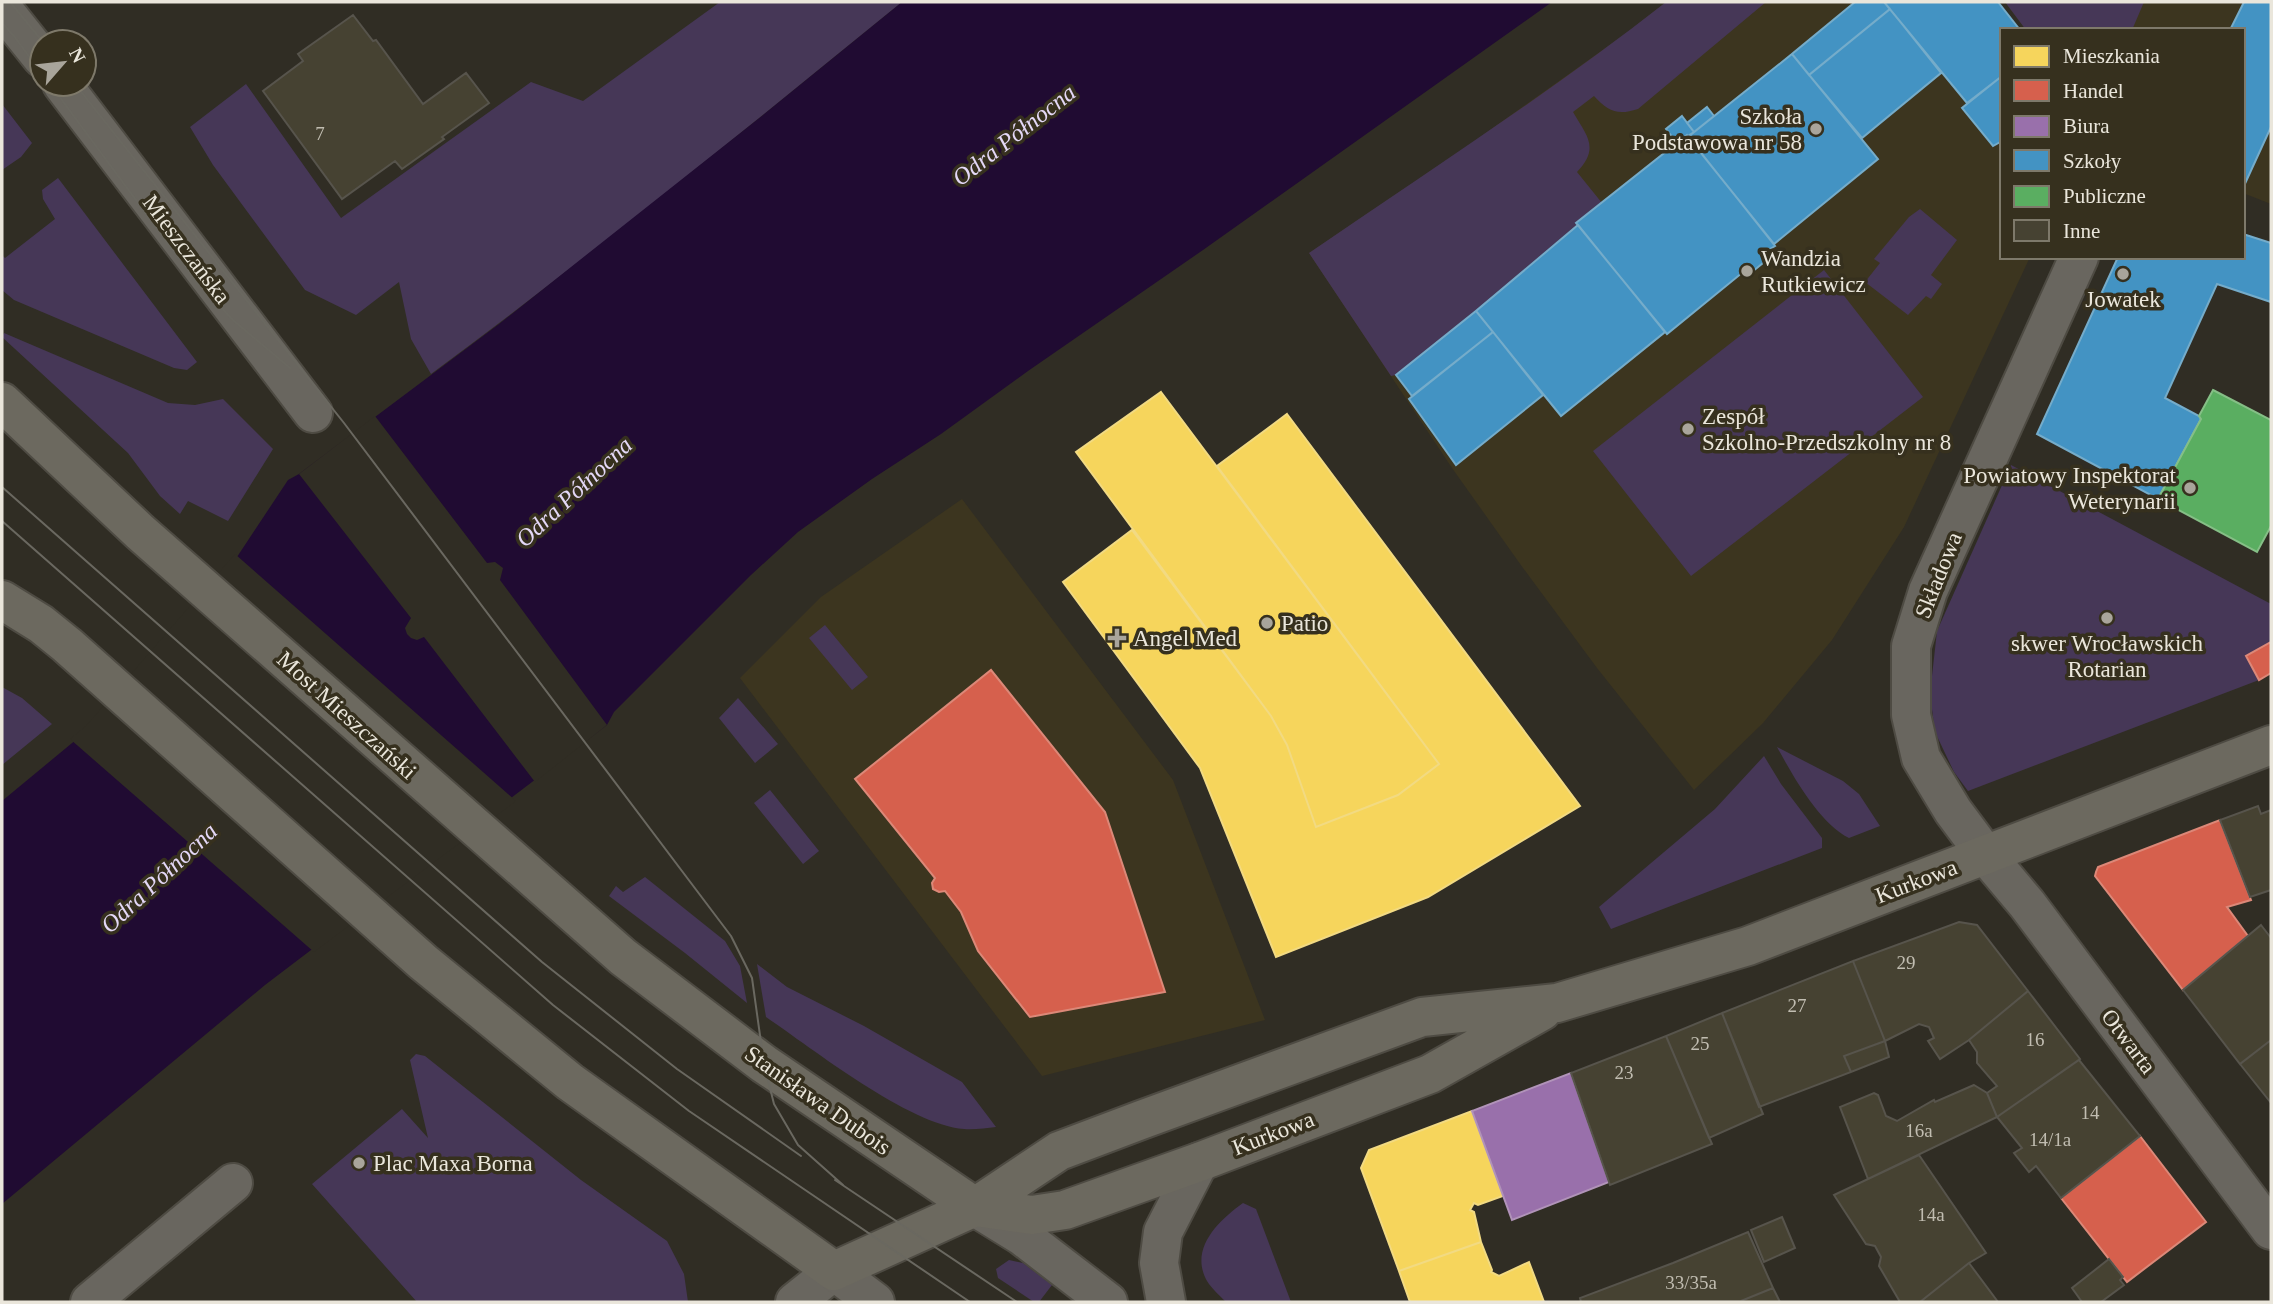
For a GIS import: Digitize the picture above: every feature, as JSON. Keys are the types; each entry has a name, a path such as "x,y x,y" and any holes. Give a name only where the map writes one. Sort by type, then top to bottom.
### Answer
{"main road":[{"name":"Most Mieszczański","path":"2,402 156,545 537,884"},
{"path":"2,600 41,624 67,645 423,962 570,1082 834,1271"},
{"name":"Kurkowa","path":"834,1271 975,1207 1059,1151 1422,1017 1557,1003 1748,946 2271,745"},
{"name":"Stanisława Dubois","path":"537,884 623,957 764,1063 975,1207"},
{"name":"Kurkowa","path":"975,1207 1032,1215 1065,1210 1199,1162 1441,1069 1557,1003"}],"street":[{"path":"2,8 28,40"},
{"name":"Mieszczańska","path":"73,98 313,414"},
{"name":"Składowa","path":"1985,854 1953,811 1921,758 1911,715 1911,646 1928,592 2077,259"},
{"name":"Otwarta","path":"1985,854 2027,904 2271,1230"},
{"path":"1166,1302 1159,1263 1163,1232 1199,1162"},
{"path":"90,1302 233,1183"},
{"name":"Stanisława Dubois","path":"975,1207 1022,1236 1108,1302"},
{"path":"795,1302 834,1271 876,1302"}],"shaded area":[{"path":"720,2 902,2 610,237 431,374 411,339 399,282 356,315 305,290 213,165 190,127 246,84 341,218 531,82 583,101"},
{"name":"Zespół Szkolno-Przedszkolny nr 8","path":"1666,2 1998,2 2018,28 2000,28 2000,259 2029,259 1904,527 1832,640 1763,723 1694,790 1597,668 1523,568 1452,468 1309,253 1466,147"},
{"path":"1666,2 1766,2 1638,109 1613,111 1594,96 1573,112 1586,135 1590,149 1584,164 1577,172 1602,203 1501,291 1396,375 1391,376 1309,253 1534,99"},
{"path":"2005,2 2271,2 2271,204 2245,194 2245,28 2024,28"},
{"path":"2005,2 2144,2 2133,28 2024,28"},
{"path":"2,104 32,143 21,157 2,170"},
{"path":"58,178 197,362 187,370 174,368 14,300 2,290 2,255 5,258 55,219 43,199 42,190"},
{"path":"1920,209 1957,240 1931,275 1942,284 1931,299 1926,296 1908,315 1865,282 1880,263 1874,259 1909,217"},
{"path":"1824,270 1923,397 1691,576 1593,451"},
{"path":"4,333 168,403 195,405 223,399 273,449 228,521 188,501 180,514 160,496 128,453 2,337"},
{"name":"skwer Wrocławskich Rotarian","path":"2011,465 2271,604 2271,642 2246,656 2259,680 1968,791 1954,772 1935,732 1930,694 1937,631"},
{"path":"962,499 1173,780 1265,1020 1042,1076 740,678 821,597"},
{"path":"825,625 868,677 852,690 809,638"},
{"path":"2,687 22,698 52,724 2,765"},
{"path":"738,698 778,744 755,763 719,718"},
{"path":"1777,747 1843,781 1859,794 1880,826 1849,838 1838,831 1808,798"},
{"path":"1764,756 1781,784 1822,838 1822,848 1611,929 1599,907 1715,809"},
{"path":"770,790 819,851 803,864 754,803"},
{"path":"645,877 725,941 740,966 747,1003 609,896 616,886 623,892"},
{"path":"757,964 787,987 864,1026 962,1082 996,1127 968,1129 942,1124 916,1114 862,1084 766,1017"},
{"path":"416,1054 425,1056 581,1180 667,1241 684,1274 688,1302 417,1302 312,1184 402,1109 428,1138 410,1060"},
{"path":"1243,1203 1256,1209 1291,1302 1226,1302 1207,1281 1202,1269 1204,1247 1216,1227"},
{"path":"1009,1260 1023,1263 1052,1285 1039,1302 1034,1302 998,1278 996,1269"}],"water":[{"name":"Odra Północna","path":"902,2 1552,2 1203,250 798,532 751,575 614,712 607,725 265,985 2,1204 2,801 89,729 237,557 288,480 499,324"}],"pier":[{"path":"375,416 487,563 495,562 503,568 500,580 607,725 535,782 424,637 417,640 407,634 405,628 411,618 299,474"},
{"path":"235,554 516,801 314,952 70,739 86,726"}],"building: Mieszkania":[{"name":"Patio","path":"1161,392 1439,764 1398,795 1316,827 1287,745 1271,716 1076,452"},
{"path":"1287,414 1580,806 1428,897 1276,957 1200,768 1063,582 1132,530 1271,716 1287,745 1316,827 1398,795 1439,764 1217,466"},
{"path":"1472,1111 1503,1196 1478,1205 1474,1203 1470,1210 1474,1212 1481,1242 1399,1271 1361,1168 1369,1150"},
{"path":"1481,1242 1491,1272 1499,1276 1529,1262 1544,1302 1410,1302 1399,1271"}],"building: Handel":[{"path":"2271,642 2271,673 2259,680 2246,656"},
{"path":"991,670 1105,812 1165,992 1030,1017 978,951 961,912 945,891 933,889 935,878 855,779"},
{"path":"2220,820 2251,900 2227,907 2248,936 2183,990 2095,876 2098,867"},
{"path":"2140,1136 2206,1222 2127,1282 2061,1198"}],"building: Biura":[{"path":"1571,1073 1609,1182 1512,1220 1472,1111"}],"building: Szkoły":[{"path":"1855,2 1884,2 1890,9 1809,75 1792,54"},
{"path":"1884,2 1998,2 2018,28 2000,28 2000,78 1967,103"},
{"path":"2244,2 2271,2 2271,127 2245,184 2245,28 2231,28"},
{"path":"1890,9 1941,73 1862,138 1809,75"},
{"path":"1792,54 1878,159 1774,244 1688,137"},
{"path":"2000,78 2000,142 1993,146 1962,108"},
{"path":"1707,107 1714,116 1694,132 1687,123"},
{"path":"1682,116 1694,132 1677,143 1666,129"},
{"path":"1687,135 1775,246 1770,249 1774,254 1752,272 1748,268 1667,334 1576,223"},
{"path":"1578,225 1665,332 1561,416 1476,311"},
{"path":"2245,235 2271,243 2271,302 2217,284 2165,398 2201,419 2158,499 2037,434 2117,259 2245,259"},
{"path":"1476,311 1493,332 1412,396 1396,375"},
{"path":"1493,332 1543,395 1456,465 1409,399"}],"building: Publiczne":[{"path":"2213,390 2271,420 2271,526 2257,552 2158,499 2201,419 2199,416"}],"building: Inne":[{"path":"353,15 373,41 376,40 423,104 466,73 489,103 402,169 395,161 342,199 263,91 303,61 298,54"},
{"path":"2258,806 2261,814 2271,810 2271,890 2250,897 2220,820"},
{"path":"1959,922 1977,925 2028,991 1969,1040 1940,1059 1928,1041 1934,1038 1929,1027 1919,1024 1885,1041 1853,961"},
{"path":"2261,925 2271,938 2271,1040 2240,1064 2183,990"},
{"path":"1853,961 1885,1041 1844,1056 1851,1072 1759,1107 1722,1013"},
{"path":"2028,991 2080,1059 1997,1117 1987,1093 1997,1086 1977,1063 1977,1052 1969,1040"},
{"path":"1722,1013 1763,1114 1709,1138 1666,1036"},
{"path":"1666,1036 1712,1144 1610,1185 1571,1073"},
{"path":"2271,1040 2271,1103 2240,1064"},
{"path":"1885,1041 1889,1057 1851,1072 1844,1056"},
{"path":"2079,1060 2140,1136 2061,1198 2036,1166 2029,1172 2014,1153 2022,1148 1997,1117"},
{"path":"1974,1085 1987,1093 1997,1117 1868,1179 1840,1107 1874,1093 1878,1095 1886,1116 1897,1121 1934,1100 1935,1102"},
{"path":"1919,1155 1986,1253 1969,1263 1920,1302 1900,1302 1879,1266 1881,1257 1875,1246 1866,1244 1834,1195"},
{"path":"1782,1217 1795,1248 1764,1262 1751,1230"},
{"path":"1748,1232 1773,1288 1741,1301 1581,1302 1580,1298"},
{"path":"2109,1259 2123,1277 2120,1280 2124,1285 2101,1302 2082,1302 2072,1288"},
{"path":"1969,1263 1998,1302 1920,1302"},
{"path":"1773,1288 1780,1302 1741,1301"}],"tram line":[{"path":"10,2 31,28"},
{"path":"2,23 28,55"},
{"path":"60,98 196,281 234,321 290,368"},
{"path":"86,98 344,423 731,936 752,978 764,1064 774,1104 798,1145 843,1185"},
{"path":"2,487 542,962 677,1069 801,1156"},
{"path":"2,521 553,1005 689,1111 970,1302"},
{"path":"835,1180 1017,1302"}],"place":[{"name":"Szkoła Podstawowa nr 58","path":"1816,129"},
{"name":"Wandzia Rutkiewicz","path":"1747,271"},
{"name":"Jowatek","path":"2123,274"},
{"name":"Zespół Szkolno-Przedszkolny nr 8","path":"1688,429"},
{"name":"Powiatowy Inspektorat Weterynarii","path":"2190,488"},
{"name":"skwer Wrocławskich Rotarian","path":"2107,618"},
{"name":"Patio","path":"1267,623"},
{"name":"Angel Med","path":"1117,638"},
{"name":"Plac Maxa Borna","path":"359,1163"}]}
